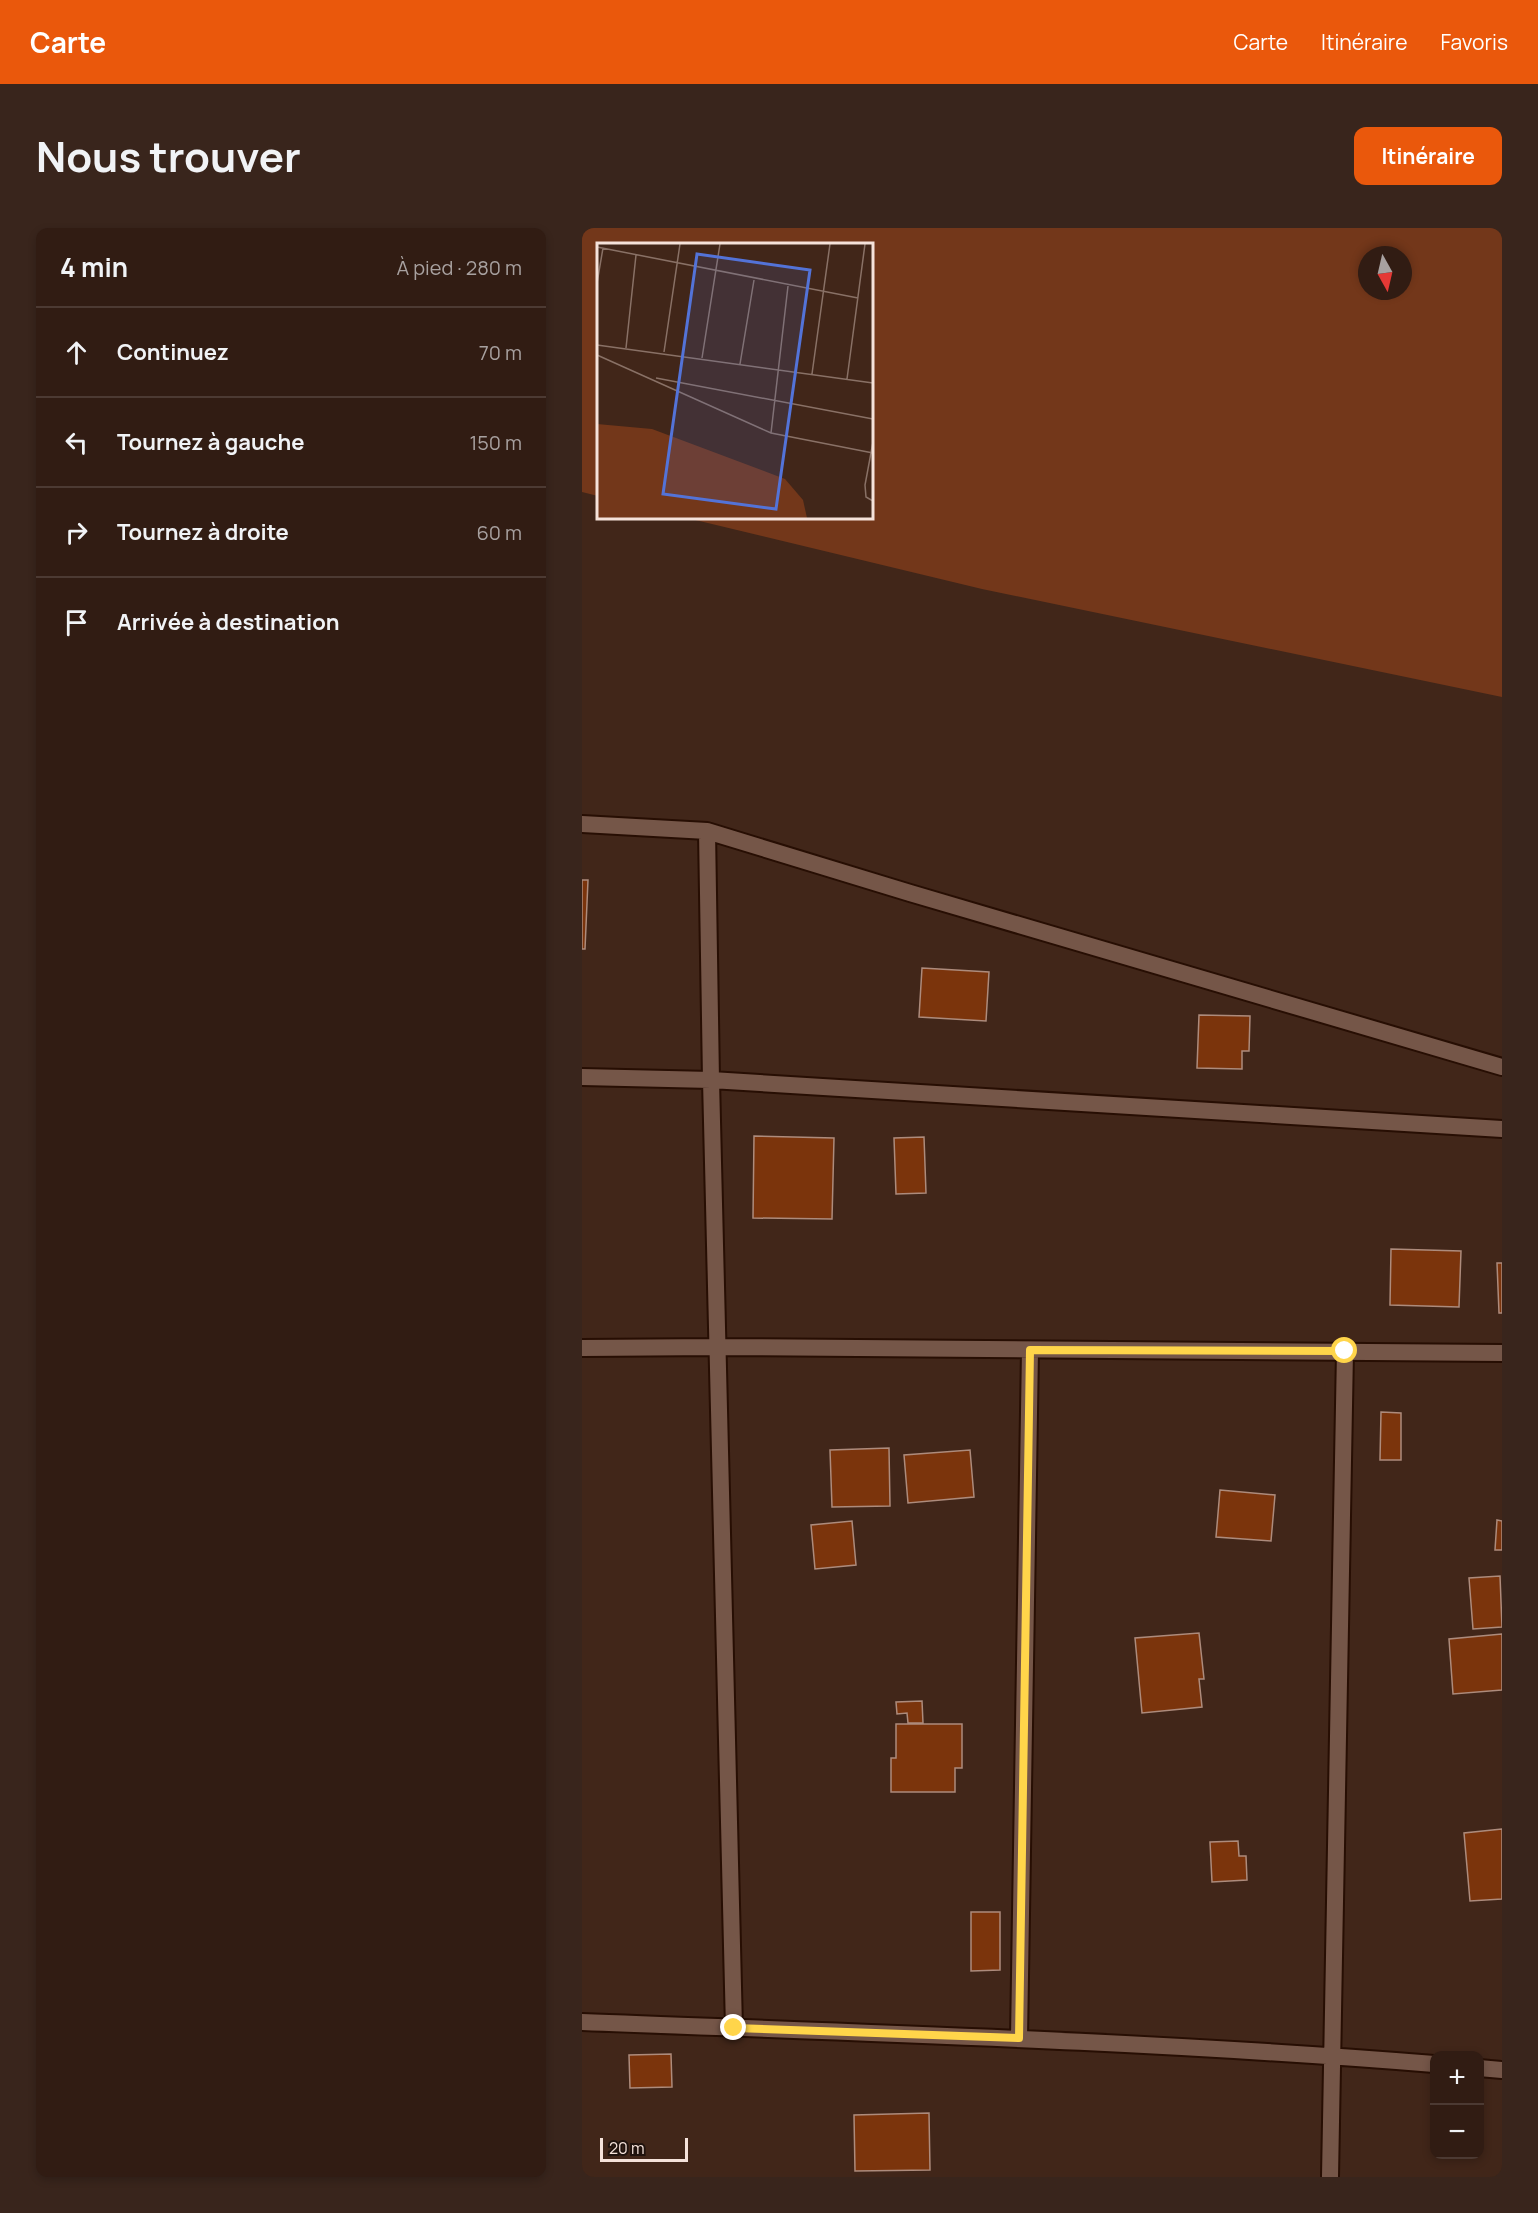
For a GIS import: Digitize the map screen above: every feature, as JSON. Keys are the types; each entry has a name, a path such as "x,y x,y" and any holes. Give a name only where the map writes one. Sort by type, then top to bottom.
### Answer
{"street":[{"path":"582,824 707,831 1502,1067"},
{"path":"707,831 734,2028"},
{"path":"582,1077 711,1080 1502,1129"},
{"path":"582,1348 1502,1353"},
{"path":"1019,2038 1030,1350"},
{"path":"1330,2177 1345,1351"},
{"path":"582,2022 1019,2038 1430,2064"},
{"path":"1484,2068 1502,2070"}],"shaded area":[{"path":"582,228 1502,228 1502,697 982,589 691,519 873,519 873,243 597,243 597,496 582,492"}],"building":[{"path":"582,880 588,880 585,949 582,949"},
{"path":"922,968 989,972 986,1021 919,1017"},
{"path":"1199,1015 1250,1016 1249,1051 1242,1051 1242,1069 1197,1068"},
{"path":"754,1136 834,1138 832,1219 753,1218"},
{"path":"924,1137 926,1193 896,1194 894,1138"},
{"path":"1391,1249 1461,1251 1459,1307 1390,1305"},
{"path":"1497,1263 1502,1263 1502,1313 1499,1313"},
{"path":"1381,1412 1401,1413 1401,1460 1380,1460"},
{"path":"889,1448 890,1506 832,1507 830,1450"},
{"path":"970,1450 974,1497 908,1503 904,1455"},
{"path":"1220,1490 1275,1495 1271,1541 1216,1537"},
{"path":"1497,1520 1502,1521 1502,1550 1495,1550"},
{"path":"852,1521 856,1565 815,1569 811,1525"},
{"path":"1500,1576 1502,1627 1473,1629 1469,1578"},
{"path":"1199,1633 1204,1679 1199,1679 1202,1707 1142,1713 1135,1638"},
{"path":"1502,1634 1502,1690 1453,1694 1449,1639"},
{"path":"922,1701 923,1723 908,1723 907,1713 897,1714 896,1702"},
{"path":"896,1724 962,1724 962,1768 955,1768 955,1792 891,1792 891,1758 896,1758"},
{"path":"1502,1829 1502,1899 1470,1901 1464,1833"},
{"path":"1238,1841 1239,1856 1246,1856 1247,1880 1212,1882 1210,1842"},
{"path":"971,1912 1000,1912 1000,1970 971,1971"},
{"path":"671,2054 672,2087 630,2088 629,2055"},
{"path":"929,2113 930,2170 855,2171 854,2115"}],"route":[{"path":"734,2028 1019,2038 1030,1350 1345,1351"}]}
